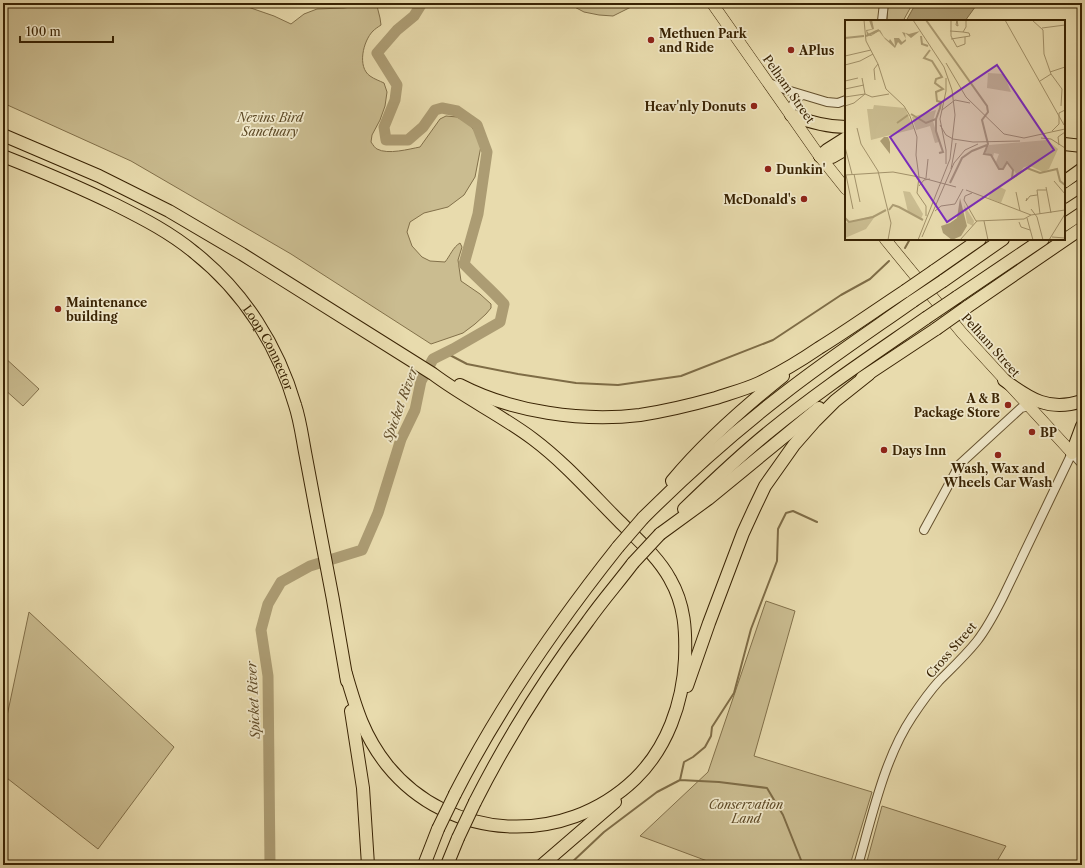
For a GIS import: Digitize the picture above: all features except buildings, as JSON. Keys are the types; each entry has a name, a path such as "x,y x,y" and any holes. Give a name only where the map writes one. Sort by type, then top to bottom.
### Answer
{"highway":[{"path":"791,114 814,123 845,127"},
{"path":"3,128 42,151"},
{"path":"3,135 113,183 169,211 202,230 416,363 545,448 654,557 670,578 679,596 685,626 685,648 684,676 675,715"},
{"path":"820,156 845,139"},
{"path":"1065,144 1082,146"},
{"path":"820,156 832,157 845,150"},
{"name":"Loop Connector","path":"3,156 106,200 162,230 196,253 230,286 244,303 268,339 285,374 300,424 328,568 346,674"},
{"path":"3,165 106,200"},
{"path":"1065,181 1082,169"},
{"path":"1065,196 1082,185"},
{"path":"1065,224 1082,213"},
{"path":"660,534 708,499 821,406 1042,257 1082,228"},
{"path":"433,374 486,396 522,407 548,412 591,417 640,415 699,403 759,383 798,362 934,271 977,240"},
{"path":"643,518 715,450 782,394 841,351 1002,240"},
{"path":"447,865 475,802 510,738 556,665 589,619 633,564 660,534 704,490 770,430 833,382 1042,240"},
{"path":"1042,257 1082,240"},
{"path":"424,865 438,829 455,794 492,727 535,658 567,613 680,471 746,406 811,354"},
{"path":"542,865 625,793 658,749 669,730 688,685 706,630 743,533 766,486 794,445 814,421 868,374"},
{"path":"1004,380 1026,396 1046,404 1068,404 1082,401"},
{"path":"1072,453 1082,426"},
{"path":"1072,453 1082,441"},
{"path":"346,674 362,726 372,744 388,766 402,781 422,798 439,808 460,817 485,824 510,827 536,826 554,822 582,814 601,804 617,794 639,775"},
{"path":"346,674 363,788 368,865"}],"main road":[{"name":"Pelham Street","path":"712,3 820,156 845,188"},
{"name":"Pelham Street","path":"886,240 962,333 1072,453"}],"street":[{"path":"882,20 884,3"},
{"path":"769,83 827,102 834,103 845,100"},
{"path":"791,114 794,101 802,95"},
{"path":"924,530 960,464 1021,408 1029,406"},
{"name":"Pelham Street","path":"1072,453 1082,464"},
{"name":"Cross Street","path":"858,865 885,774 901,736 911,718 925,699 976,642 991,620 1072,453"}],"green space":[{"name":"Nevins Bird Sanctuary","path":"3,3 242,3 245,6 274,16 291,24 304,14 317,9 344,8 362,5 377,6 381,25 369,35 364,47 363,60 366,72 384,83 387,92 385,106 372,135 371,142 377,149 387,152 420,147 440,119 446,116 457,117 469,124 477,134 481,146 475,177 464,195 448,207 424,213 410,222 407,232 412,246 422,257 430,261 445,262 453,249 460,243 462,247 458,260 461,281 480,294 491,304 491,308 475,324 463,333 431,344 291,254 131,161 3,103"},
{"path":"567,3 639,3 613,16 584,12"},
{"path":"888,3 913,3 904,20 887,20"},
{"path":"3,356 39,389 23,406 3,388"},
{"name":"Conservation Land","path":"766,601 795,611 754,756 872,792 850,865 718,865 640,836 708,772"},
{"path":"29,612 174,747 98,849 3,775 3,735"},
{"path":"882,806 1006,846 996,863 1001,865 866,865"}],"shaded area":[{"path":"916,3 978,3 966,20 907,20"}],"waterway":[{"name":"Spicket River","path":"270,865 268,676 261,630 268,604 281,582 310,566 362,550 378,513 401,439 415,410 421,381 433,359 500,322 504,304 464,264 478,214 487,152 477,125 457,111 442,108 435,110 423,127 408,140 386,140 384,127 395,100 397,85 377,53 397,30 414,16 422,3"},
{"path":"905,248 909,240"},
{"path":"446,353 467,364 576,383 618,385 681,376 773,340 841,295 870,279 889,261"},
{"path":"680,780 684,762 705,747 711,736 712,727 734,693 751,629 777,561 778,529 786,513 793,511 817,522"},
{"path":"569,865 604,832 657,792 680,780 719,782 767,788 783,815 803,865"}],"place":[{"name":"Methuen Park and Ride","path":"651,40"},
{"name":"APlus","path":"791,50"},
{"name":"Heav'nly Donuts","path":"754,106"},
{"name":"Dunkin'","path":"768,169"},
{"name":"McDonald's","path":"804,199"},
{"name":"Maintenance building","path":"58,309"},
{"name":"A & B Package Store","path":"1008,405"},
{"name":"BP","path":"1032,432"},
{"name":"Days Inn","path":"884,450"},
{"name":"Wash, Wax and Wheels Car Wash","path":"998,455"}]}
